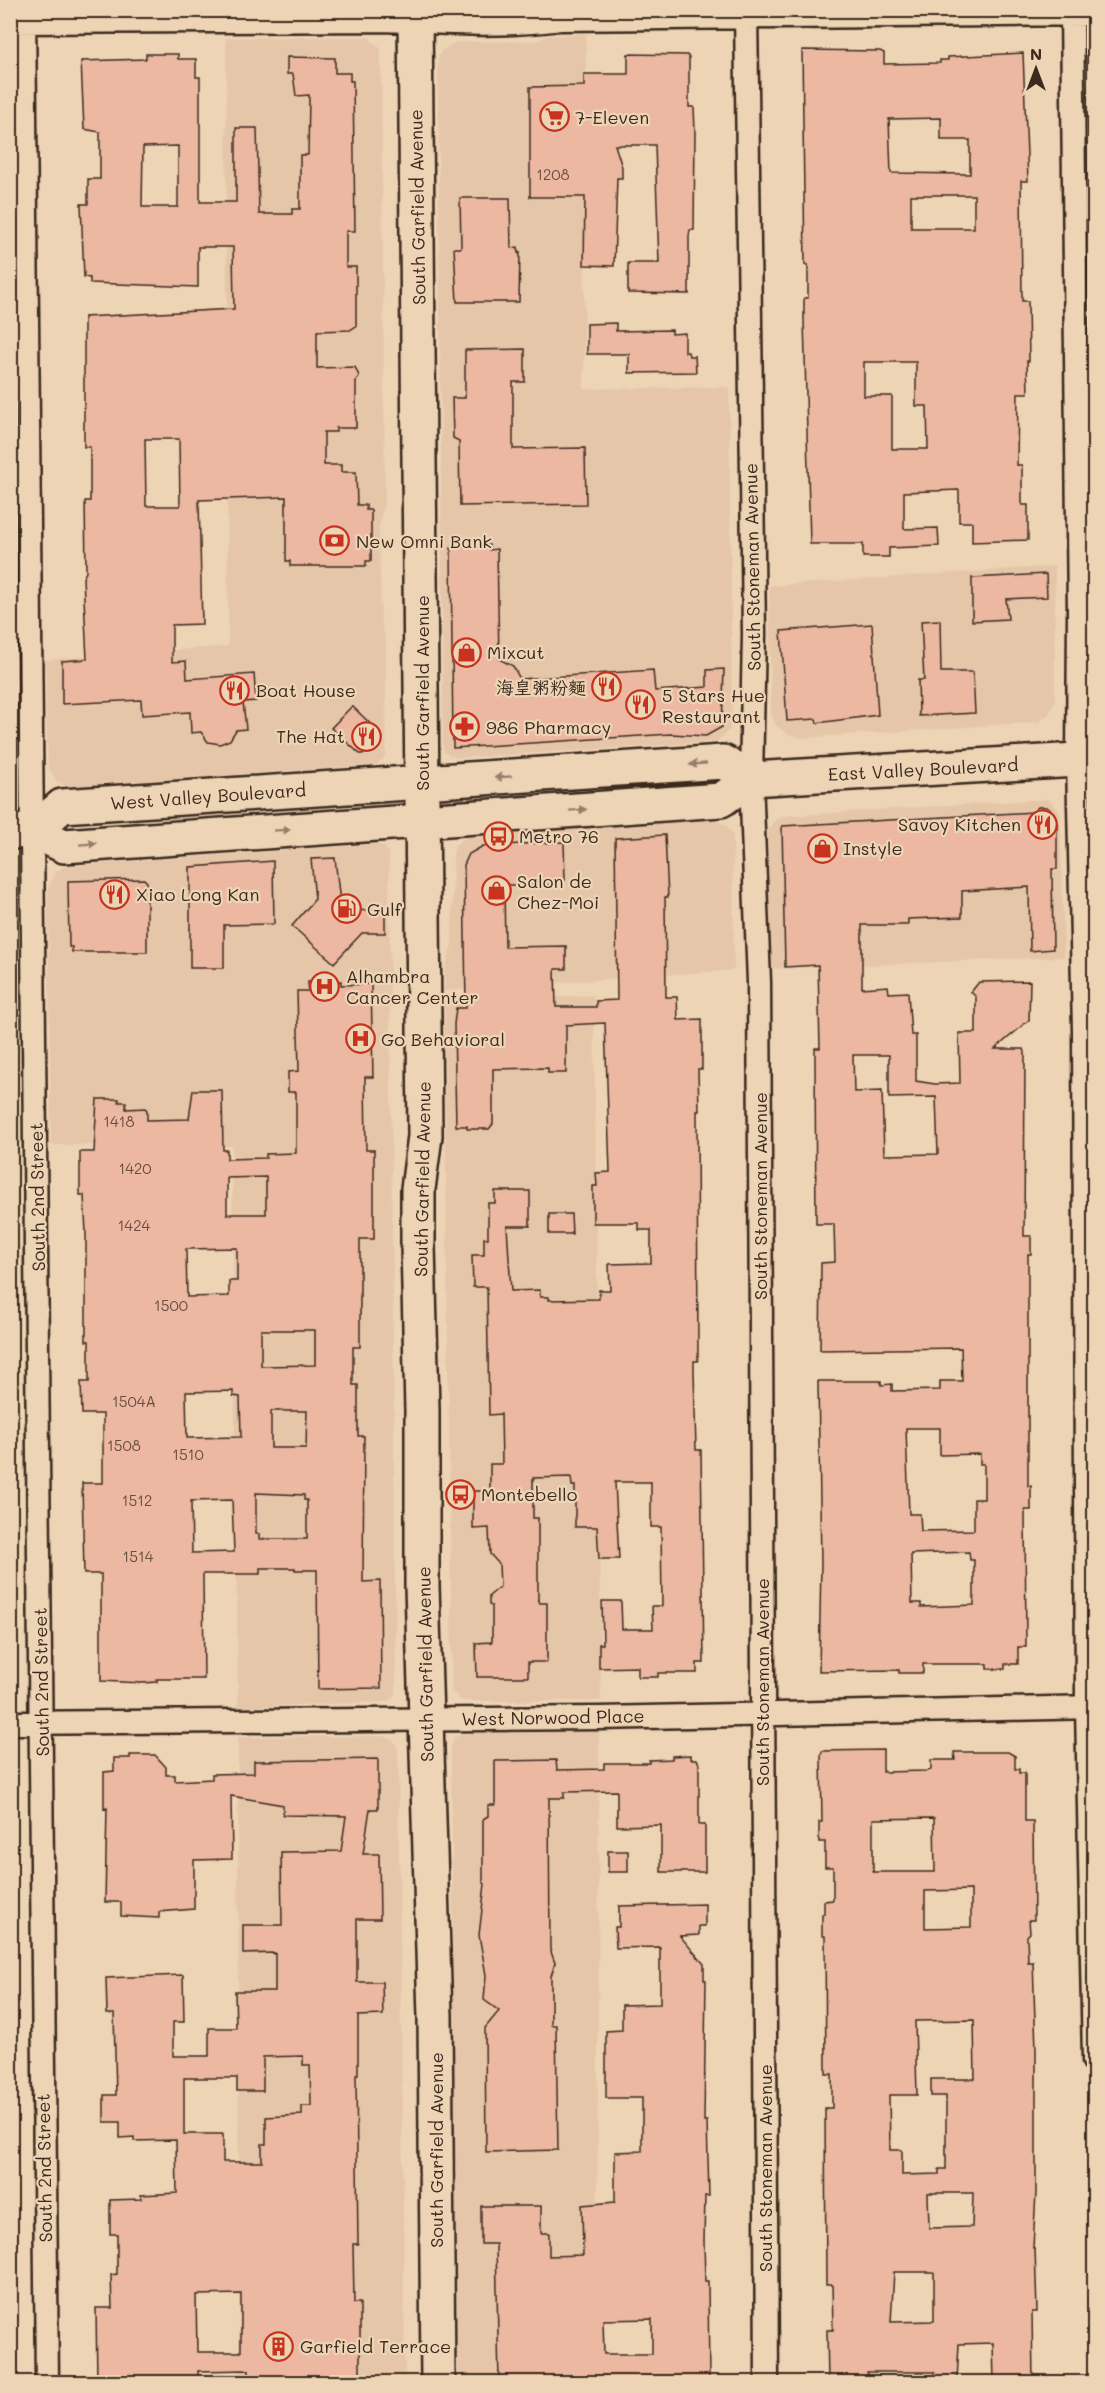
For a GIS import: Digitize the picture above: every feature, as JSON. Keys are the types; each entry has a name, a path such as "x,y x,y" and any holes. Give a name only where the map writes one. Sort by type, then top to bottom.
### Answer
{"main road":[{"name":"South Garfield Avenue","path":"415,16 425,1136 418,1189 418,1245 426,1718 435,2017 438,2382"},
{"name":"East Valley Boulevard","path":"751,779 1086,760"},
{"path":"22,831 64,846 721,800 751,779 723,762 423,782"},
{"name":"West Valley Boulevard","path":"22,831 62,806 423,782"}],"street":[{"path":"1072,12 1079,602 1086,760 1083,962 1095,2061"},
{"path":"20,18 1072,12 1095,14"},
{"name":"South Stoneman Avenue","path":"746,15 754,634 751,779 759,982 766,2382"},
{"name":"South 2nd Street","path":"20,18 22,831 41,1723 41,1969 47,2382"},
{"name":"West Norwood Place","path":"10,1724 761,1714 1091,1707"}],"shaded area":[{"path":"586,34 584,389 729,387 732,721 730,730 716,742 457,758 444,752 443,744 438,59 441,51 456,42 536,41 547,36"},
{"path":"368,37 381,49 385,497 379,527 381,623 386,642 386,756 376,765 67,786 57,782 48,767 45,660 228,646 226,38"},
{"path":"1055,566 1055,702 1049,714 1038,722 802,738 787,734 775,724 771,714 769,586"},
{"path":"1048,799 1060,811 1064,957 768,969 768,831 774,821 783,816"},
{"path":"715,820 726,825 733,835 734,970 444,991 445,969 452,944 453,855 455,846 461,840 469,836"},
{"path":"378,844 385,847 389,855 396,1691 393,1698 386,1702 238,1707 232,1146 51,1145 48,888 56,872 65,866"},
{"path":"11,886 13,894 16,1031 11,1031"},
{"path":"594,995 601,1701 462,1701 452,1692 444,1004"},
{"path":"599,1730 597,2382 458,2382 451,1748 454,1738 461,1734"},
{"path":"383,1736 393,1740 398,1748 405,2382 239,2382 238,1737"}],"building":[{"path":"802,50 880,51 884,53 884,64 940,63 940,60 948,60 948,57 1023,53 1028,181 1021,181 1022,301 1028,301 1029,361 1027,361 1028,393 1018,393 1017,465 1022,465 1022,505 1028,505 1028,540 972,542 972,522 959,522 959,490 904,492 904,529 938,528 939,546 889,548 889,557 863,557 863,544 810,544 804,320 804,298 808,298 808,265 805,265","holes":["941,118 941,140 970,140 970,174 891,173 889,119","911,195 974,195 974,228 911,228","864,362 916,362 916,406 927,406 928,449 892,449 892,396 864,396"]},
{"path":"146,54 178,54 178,59 196,59 196,77 200,77 200,202 236,202 236,128 257,128 259,214 292,214 292,209 300,209 300,155 308,155 309,95 296,96 293,74 287,74 287,57 335,58 335,73 350,73 350,81 353,81 355,231 346,231 346,267 356,267 356,326 350,330 317,331 317,368 355,367 359,376 356,381 356,428 336,428 336,432 324,432 324,465 341,465 341,472 356,472 357,505 366,505 366,510 371,510 371,561 366,561 366,566 290,566 290,561 286,561 286,497 199,500 202,624 172,625 172,662 186,661 187,679 254,674 256,701 243,702 246,729 236,730 230,740 220,744 208,742 201,732 191,733 190,712 142,715 141,700 62,704 62,661 87,659 83,578 86,572 85,501 90,501 90,447 84,447 84,317 234,309 233,247 198,247 198,287 90,283 90,278 84,277 81,204 88,204 88,179 100,179 100,132 84,129 81,61 146,59","holes":["178,146 178,207 142,207 143,147","145,439 179,439 180,506 146,506"]},
{"path":"628,54 687,55 689,58 689,107 694,107 695,132 694,230 690,230 689,236 689,294 628,293 628,263 659,263 655,145 615,145 622,167 622,178 617,178 614,266 584,265 585,197 530,197 530,87 584,86 584,74 628,74"},
{"path":"460,198 510,198 511,248 518,247 518,253 520,252 519,302 457,302 454,248 461,248"},
{"path":"616,323 616,331 672,330 672,334 685,333 685,352 688,352 689,356 695,356 696,372 629,373 629,354 587,354 587,324"},
{"path":"525,349 525,382 513,382 513,449 585,448 586,504 460,506 459,441 453,438 452,398 465,398 465,350"},
{"path":"489,545 489,550 497,549 499,659 513,666 520,679 653,670 655,691 707,687 707,670 724,669 722,727 706,736 671,734 453,748 451,548"},
{"path":"1046,574 1047,597 1006,599 1008,619 972,621 972,578"},
{"path":"940,620 941,672 973,672 975,713 919,716 918,680 924,680 921,621"},
{"path":"872,624 878,715 817,723 816,719 787,721 781,631"},
{"path":"352,706 380,733 380,743 370,753 360,754 331,728"},
{"path":"1038,807 1047,807 1054,813 1054,823 1057,823 1057,869 1052,869 1053,949 1030,951 1029,887 962,891 962,917 908,919 908,925 862,925 862,988 888,986 889,993 908,992 911,1035 916,1035 916,1081 935,1084 960,1083 959,1033 976,1033 976,997 971,992 979,982 1030,981 1029,1020 995,1049 1024,1049 1025,1052 1024,1236 1031,1236 1031,1254 1028,1254 1028,1486 1031,1486 1031,1510 1025,1510 1026,1647 1018,1647 1018,1664 1005,1664 1005,1669 987,1669 987,1664 923,1664 923,1673 899,1673 899,1670 819,1671 821,1562 818,1381 881,1381 881,1385 892,1384 892,1391 940,1390 940,1381 962,1381 961,1348 820,1350 821,1263 835,1262 834,1224 816,1224 815,1048 820,1048 818,965 785,967 782,826 1034,812","holes":["853,1055 889,1055 889,1098 936,1097 938,1154 884,1155 882,1091 854,1092","906,1428 940,1428 940,1455 980,1454 980,1464 984,1464 984,1499 974,1499 974,1530 921,1531 920,1514 909,1514","969,1552 970,1560 974,1560 974,1605 921,1607 921,1603 912,1603 911,1554"]},
{"path":"665,835 668,897 665,897 666,997 677,997 678,1020 702,1019 702,1069 698,1069 699,1111 697,1111 698,1361 694,1361 694,1372 696,1450 701,1450 704,1663 697,1663 697,1673 658,1673 658,1677 638,1677 638,1667 599,1668 599,1644 603,1644 602,1601 621,1601 622,1629 653,1629 652,1606 662,1606 661,1527 651,1527 651,1482 615,1482 619,1559 599,1559 597,1527 575,1527 575,1486 572,1486 571,1477 533,1478 533,1518 538,1518 538,1599 540,1603 547,1603 547,1662 528,1662 528,1677 477,1677 476,1643 492,1642 492,1606 489,1605 489,1596 500,1587 499,1564 490,1554 489,1528 473,1529 473,1491 490,1491 490,1464 502,1464 501,1414 489,1415 487,1287 473,1287 472,1255 484,1255 484,1238 488,1238 488,1203 495,1203 495,1191 530,1191 530,1226 507,1226 511,1291 540,1290 540,1297 549,1297 549,1300 599,1299 599,1290 610,1290 609,1264 651,1263 651,1230 639,1230 639,1223 593,1223 593,1186 597,1186 596,1173 610,1172 605,1023 566,1025 566,1073 548,1073 548,1068 493,1069 493,1124 489,1129 467,1129 467,1126 456,1126 454,1024 456,1008 466,1008 464,865 469,854 483,846 564,842 565,880 552,880 552,885 504,885 505,947 566,946 566,969 555,969 556,1007 596,1007 596,1001 617,1000 615,838"},
{"path":"335,858 341,911 385,910 385,933 362,933 334,963 292,926 315,899 311,859"},
{"path":"273,861 274,924 224,925 224,968 190,968 190,867"},
{"path":"144,879 147,882 147,952 72,952 72,947 69,947 68,881"},
{"path":"341,981 341,985 371,984 373,1077 365,1077 366,1150 374,1150 374,1239 360,1239 360,1347 353,1347 353,1385 358,1385 358,1436 364,1436 363,1582 380,1581 381,1688 318,1689 317,1570 295,1570 295,1568 260,1568 260,1574 203,1574 204,1679 157,1679 157,1682 142,1683 101,1681 101,1574 84,1574 82,1483 103,1483 103,1414 82,1414 81,1382 89,1382 89,1341 86,1341 86,1233 84,1195 80,1195 80,1152 94,1152 97,1099 119,1099 119,1102 126,1102 126,1109 145,1108 147,1120 189,1119 193,1090 222,1090 223,1150 227,1150 227,1159 266,1158 266,1154 296,1153 296,1092 288,1092 288,1072 299,1071 297,991 308,991 308,982","holes":["266,1177 266,1214 227,1214 227,1178","237,1248 237,1281 229,1281 229,1296 187,1297 186,1249","261,1330 315,1330 315,1365 261,1366","233,1391 233,1396 240,1397 241,1437 187,1438 186,1392","271,1411 307,1411 306,1448 271,1448","256,1493 304,1495 304,1500 307,1500 307,1539 259,1539 259,1534 256,1534","232,1500 234,1552 192,1553 191,1501"]},
{"path":"549,1214 571,1214 572,1234 549,1234"},
{"path":"883,1750 883,1772 931,1770 931,1760 955,1760 954,1752 1008,1752 1015,1756 1015,1769 1019,1769 1019,1773 1025,1773 1025,1821 1033,1821 1034,1920 1029,1920 1030,1933 1027,1936 1028,1962 1033,1962 1036,2050 1036,2192 1033,2248 1035,2248 1037,2312 1032,2312 1033,2382 994,2382 993,2343 959,2344 957,2380 935,2380 935,2372 867,2372 867,2382 828,2382 827,2330 833,2330 832,2285 826,2285 825,2108 832,2108 832,2074 826,2074 825,1936 822,1936 822,1914 824,1914 824,1901 833,1900 833,1867 825,1867 825,1842 819,1842 819,1822 822,1822 822,1751","holes":["934,1818 935,1872 873,1872 873,1819","971,1890 971,1927 925,1928 925,1891","974,2020 975,2079 931,2079 931,2096 946,2096 946,2169 939,2169 939,2174 902,2175 902,2150 890,2150 889,2095 917,2095 915,2021","928,2193 973,2193 972,2227 929,2228","894,2272 934,2272 934,2321 891,2322"]},
{"path":"130,1755 155,1755 166,1767 166,1775 175,1775 175,1781 212,1779 212,1774 254,1773 254,1761 378,1759 378,1809 370,1809 363,1854 379,1854 380,1919 357,1919 357,1982 382,1982 383,2015 358,2016 358,2074 356,2074 358,2244 353,2244 354,2303 360,2303 360,2382 249,2382 249,2370 198,2371 198,2382 97,2382 96,2308 112,2308 111,2275 117,2274 117,2234 110,2234 110,2200 141,2199 141,2195 177,2193 176,2140 134,2141 134,2137 120,2138 120,2122 104,2122 104,2095 116,2095 114,2014 107,2014 106,1978 183,1975 184,2022 173,2022 173,2056 209,2056 209,2028 236,2028 235,1991 275,1991 275,1953 243,1954 243,1925 282,1925 281,1852 341,1851 346,1816 283,1815 283,1805 231,1796 232,1859 194,1860 194,1909 159,1912 159,1918 121,1916 121,1902 105,1902 107,1808 104,1809 104,1772 114,1771 114,1758 130,1758","holes":["303,2056 303,2065 310,2065 311,2106 302,2106 302,2115 266,2117 266,2144 262,2144 262,2162 223,2162 223,2134 184,2134 184,2078 237,2078 237,2091 263,2091 263,2057","241,2294 241,2352 197,2352 196,2295"]},
{"path":"691,1755 691,1759 697,1759 699,1764 699,1825 705,1825 705,1872 661,1872 661,1825 617,1826 617,1791 564,1792 564,1798 549,1798 550,1949 555,1963 551,1976 551,2025 556,2025 558,2150 486,2152 485,2028 499,2011 484,2000 486,1975 479,1935 485,1884 483,1882 483,1819 488,1816 488,1805 495,1805 495,1761 556,1760 557,1770 604,1769 604,1763 649,1763 649,1760"},
{"path":"608,1851 628,1851 628,1872 608,1872"},
{"path":"705,1904 705,1926 699,1926 699,1935 680,1936 704,1964 704,1980 706,1980 704,2121 707,2121 709,2196 705,2196 704,2241 705,2281 708,2281 709,2382 608,2381 608,2377 570,2377 570,2382 499,2382 496,2244 481,2244 481,2206 541,2206 541,2233 549,2233 549,2256 583,2255 582,2205 615,2202 615,2152 642,2151 642,2098 606,2098 606,2031 622,2030 622,2005 660,2004 660,1947 616,1948 615,1927 619,1927 619,1906","holes":["652,2319 652,2354 604,2354 603,2320"]}],"place":[{"name":"7-Eleven","path":"554,117"},
{"name":"New Omni Bank","path":"335,541"},
{"name":"Mixcut","path":"466,652"},
{"name":"海皇粥粉麵","path":"607,687"},
{"name":"Boat House","path":"235,690"},
{"name":"5 Stars Hue Restaurant","path":"641,705"},
{"name":"986 Pharmacy","path":"465,727"},
{"name":"The Hat","path":"366,736"},
{"name":"Savoy Kitchen","path":"1042,824"},
{"name":"Metro 76","path":"498,836"},
{"name":"Instyle","path":"822,848"},
{"name":"Salon de Chez-Moi","path":"496,891"},
{"name":"Xiao Long Kan","path":"115,894"},
{"name":"Gulf","path":"346,909"},
{"name":"Alhambra Cancer Center","path":"325,986"},
{"name":"Go Behavioral","path":"360,1039"},
{"name":"Montebello","path":"460,1494"},
{"name":"Garfield Terrace","path":"279,2346"}]}
